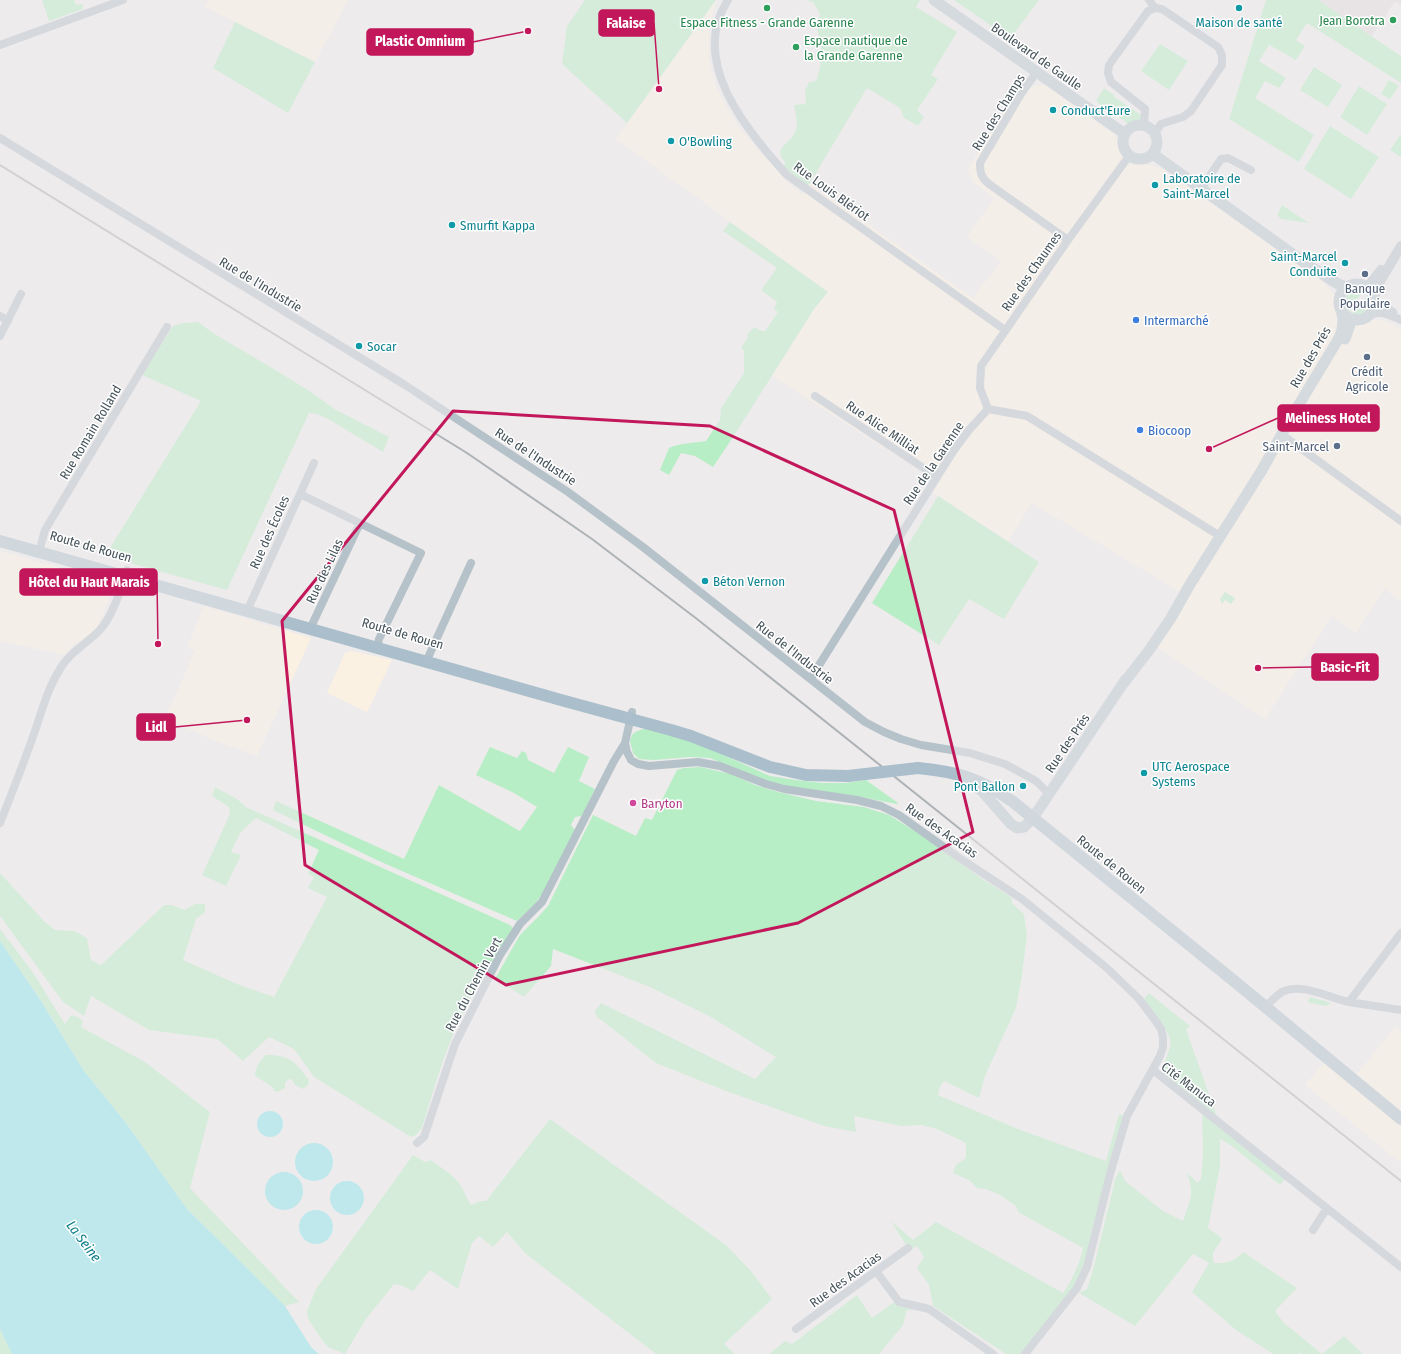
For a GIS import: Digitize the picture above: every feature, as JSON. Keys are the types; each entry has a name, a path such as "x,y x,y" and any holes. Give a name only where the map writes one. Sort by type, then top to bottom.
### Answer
{"main road":[{"name":"Boulevard de Gaulle","path":"934,0 1124,134"},
{"path":"1144,125 1155,133 1157,143 1153,154 1149,157 1139,160 1129,156 1126,153 1122,144 1124,134 1129,128 1144,125"},
{"path":"1153,154 1312,268 1320,271 1340,285 1348,287"},
{"path":"1312,268 1328,285 1338,291 1341,310 1348,317 1355,319 1362,318 1369,315 1373,309 1374,298 1371,291 1366,286 1356,284 1348,287 1340,298"},
{"name":"Rue des Prés","path":"1033,818 1123,684 1166,615 1189,586 1283,435 1339,338 1342,330 1343,314 1341,310"},
{"name":"Rue des Prés","path":"1283,435 1342,345 1348,335 1351,322 1355,319"},
{"path":"0,534 40,549"},
{"path":"0,541 40,549"},
{"name":"Route de Rouen","path":"40,549 631,716 696,730 753,761 782,771 806,775 848,776 918,768 957,773 973,778 994,789 1033,818 1401,1120"},
{"path":"957,773 982,791 1011,824 1017,828 1024,827 1033,818"}],"street":[{"path":"0,45 123,0"},
{"name":"Rue Louis Blériot","path":"728,0 722,8 716,28 714,48 716,67 721,81 741,117 766,152 787,174 1005,330"},
{"path":"1149,0 1155,8"},
{"path":"1144,125 1145,108 1110,82 1108,74 1109,65 1126,40 1148,11 1155,8 1162,9 1218,47 1222,55 1222,65 1191,111 1183,117 1161,124 1155,133"},
{"name":"Rue des Champs","path":"1036,73 1020,94 980,163 980,173 984,180 989,184 1068,240"},
{"name":"Rue de l'Industrie","path":"0,138 405,385 585,503 637,542 865,722 901,739 992,759 1032,778 1049,794"},
{"name":"Rue des Chaumes","path":"988,409 980,388 981,366 1068,240 1129,156"},
{"path":"1201,189 1221,159 1228,158 1251,170"},
{"path":"1366,286 1370,284 1401,245"},
{"path":"1401,245 1379,283 1374,298 1401,317"},
{"path":"0,336 21,294"},
{"path":"1369,315 1375,312 1384,313 1401,320"},
{"path":"0,316 8,320"},
{"name":"Rue Romain Rolland","path":"40,549 45,530 167,327"},
{"name":"Rue Alice Milliat","path":"815,396 937,477"},
{"path":"988,409 1026,416 1220,536"},
{"name":"Rue de la Garenne","path":"810,678 937,477 969,430 988,409"},
{"path":"1283,435 1401,521"},
{"name":"Rue des Écoles","path":"248,608 314,463"},
{"path":"300,494 421,553 378,645"},
{"name":"Rue des Lilas","path":"312,626 360,523"},
{"path":"427,658 471,563"},
{"path":"0,823 18,779 51,685 60,668 74,652 105,624 116,602 126,573"},
{"name":"Rue du Chemin Vert","path":"418,1143 424,1137 455,1044 500,955 520,924 542,902 625,743 631,716"},
{"path":"614,762 631,760 625,743"},
{"name":"Rue des Acacias","path":"631,760 638,764 649,766 698,762 720,766 766,784 784,789 857,800 881,806 899,814 958,857 1022,898 1107,968 1139,999 1161,1029 1164,1037 1163,1047 1153,1070"},
{"path":"1349,1002 1401,933"},
{"path":"1265,1007 1283,991 1293,988 1304,989 1349,1002 1401,1010"},
{"name":"Cité Manuca","path":"1025,1354 1076,1288 1087,1267 1110,1174 1127,1116 1153,1070 1401,1267"},
{"path":"1313,1230 1327,1208"},
{"name":"Rue des Acacias","path":"796,1330 908,1248"},
{"path":"876,1271 898,1302 929,1309 993,1354"}],"highlighted area":[{"path":"453,411 710,426 894,510 973,832 798,923 506,985 305,865 282,621"}],"shaded area":[{"path":"209,0 348,0 315,62 205,7"},
{"path":"716,0 709,28 709,61 717,90 739,128 788,183 803,194 809,183 973,298 1001,261 967,237 994,198 973,182 968,169 1018,87 1045,85 1115,135 1121,153 1131,165 1146,164 1161,168 1263,240 1313,272 1336,296 1340,314 1356,324 1369,320 1384,320 1401,329 1401,601 1384,589 1356,633 1332,616 1265,719 1157,647 1189,597 1032,503 1008,541 932,492 938,482 772,376 814,309 828,292 616,139"},
{"path":"1318,0 1401,0 1401,6 1395,1 1372,36"},
{"path":"0,551 116,583 98,626 87,637 78,643 76,642 64,655 0,641"},
{"path":"204,606 311,638 257,756 165,719 195,651 187,647"},
{"path":"351,651 392,660 367,712 327,693 345,653"},
{"path":"1395,1027 1401,1032 1401,1163 1305,1085 1331,1054 1356,1075"}],"green space":[{"path":"42,0 74,0 76,5 83,4 83,9 49,21"},
{"path":"585,0 716,0 627,123 562,64 567,26"},
{"path":"807,0 920,0 916,7 957,32 931,75 938,79 917,110 924,117 918,126 904,118 900,108 867,88 808,186 783,166 786,163 780,154 782,147 796,131 797,120 794,105 806,104 805,91 809,82 816,81 820,68 821,45 816,24 820,14 813,2"},
{"path":"954,0 1039,0 1010,39"},
{"path":"1266,0 1318,0 1401,56 1401,83 1307,23 1296,40 1305,46 1296,60 1269,45 1259,61 1286,78 1279,88 1265,81 1255,98 1314,135 1299,162 1229,119"},
{"path":"235,22 315,62 288,113 213,68"},
{"path":"1160,44 1188,61 1169,90 1141,71"},
{"path":"1314,67 1342,85 1328,107 1300,90"},
{"path":"1389,80 1399,86 1390,99 1381,94"},
{"path":"1359,86 1387,104 1367,135 1340,117"},
{"path":"1104,88 1114,95 1114,97 1141,115 1141,121 1127,123 1096,101"},
{"path":"1330,126 1379,157 1351,199 1304,169"},
{"path":"1401,134 1401,157 1390,150"},
{"path":"1282,205 1309,223 1281,219 1277,215"},
{"path":"730,222 828,292 814,309 713,467 695,456 681,453 669,475 660,470 669,448 683,444 706,441 720,420 721,408 744,373 744,351 741,348 748,337 747,335 754,327 765,331 778,312 774,309 777,302 761,290 777,268 723,231"},
{"path":"1357,290 1363,292 1367,295 1369,306 1363,313 1357,315 1352,314 1346,306 1346,296 1350,292","holes":["1363,292 1367,296 1357,307 1354,313 1350,311 1353,304"]},
{"path":"198,322 213,333 311,392 336,410 389,437 383,452 328,419 317,414 309,413 227,590 105,556 201,401 142,375 173,326 184,323"},
{"path":"938,496 1039,562 1004,619 969,599 939,645 872,603"},
{"path":"1225,592 1235,598 1231,604 1225,600 1222,604 1220,599"},
{"path":"643,729 650,729 697,743 770,776 823,783 845,783 866,780 898,803 856,796 799,790 764,781 710,758 690,757 654,760 639,759 633,753 630,741 635,732"},
{"path":"490,747 517,758 522,751 526,753 528,760 554,773 568,747 589,757 579,781 595,789 582,816 575,817 571,825 575,830 545,890 535,904 517,921 379,861 273,810 276,801 404,859 439,785 520,831 537,807 514,793 476,775"},
{"path":"700,767 731,774 755,785 778,792 816,801 864,807 889,815 918,833 1012,898 1012,903 1024,914 1027,935 1016,1008 985,1076 979,1098 944,1081 940,1087 938,1095 1018,1129 1106,1161 1119,1114 1125,1117 1086,1259 1075,1285 1021,1354 1006,1354 933,1306 929,1285 917,1268 924,1257 917,1246 912,1249 906,1245 891,1221 913,1240 936,1222 1063,1293 1080,1260 1083,1248 1018,1212 1016,1206 1000,1195 986,1189 977,1188 969,1180 953,1173 956,1165 966,1158 966,1143 937,1129 922,1125 901,1126 854,1116 856,1132 824,1126 726,1091 656,1063 596,1016 595,1011 601,1003 755,1079 776,1057 709,1016 650,987 553,949 551,966 524,997 495,979 520,935 548,906 593,815 636,836 645,818 652,820 677,770"},
{"path":"215,787 237,799 246,807 510,925 514,929 493,959 466,1007 444,1058 422,1128 416,1135 411,1137 314,1077 294,1049 269,1037 243,1061 217,1039 149,1030 91,996 84,1016 63,1002 0,916 0,873 44,921 55,930 74,931 87,938 91,960 101,965 164,905 172,905 184,910 195,904 205,904 205,912 196,919 183,960 237,984 274,997 327,897 308,888 314,877 308,874 319,850 256,818 240,833 231,852 241,855 226,886 202,875 230,814 229,807 212,796"},
{"path":"0,929 32,971 65,1024 71,1015 78,1017 83,1021 81,1027 145,1062 210,1112 190,1188 299,1302 285,1306 186,1208 126,1123 84,1071 39,998 0,941"},
{"path":"1149,993 1190,1026 1186,1029 1217,1117 1166,1078 1162,1070 1169,1050 1170,1039 1162,1024 1144,999"},
{"path":"1310,997 1329,1002 1330,1004 1326,1006 1309,1003 1308,1001"},
{"path":"266,1055 281,1056 292,1061 300,1068 309,1080 308,1085 303,1089 295,1085 292,1080 289,1079 285,1083 285,1088 277,1092 273,1090 274,1088 255,1076 258,1064"},
{"path":"1202,1114 1285,1179 1280,1185 1232,1146 1220,1139 1220,1167 1208,1228 1222,1238 1213,1255 1214,1263 1230,1261 1237,1258 1243,1252 1297,1288 1275,1311 1283,1322 1322,1354 1273,1354 1236,1330 1192,1292 1209,1263 1193,1254 1135,1326 1079,1293 1087,1289 1115,1180 1120,1170 1125,1181 1163,1211 1183,1221 1191,1197 1191,1187 1187,1173 1198,1183 1201,1178 1203,1152"},
{"path":"550,1119 726,1245 751,1271 772,1299 724,1344 735,1354 656,1354 526,1254 507,1232 493,1247 479,1236 472,1243 458,1289 430,1270 413,1291 403,1286 394,1284 366,1319 345,1354 328,1347 308,1319 307,1311 316,1289 413,1155 425,1162 431,1160 453,1177 461,1185 471,1205 481,1201 486,1201"},
{"path":"857,1295 872,1318 894,1302 915,1311 907,1310 903,1325 879,1354 769,1354 785,1341 792,1344"},
{"path":"0,1329 12,1354 0,1354"},
{"path":"1344,1336 1363,1354 1322,1354"}],"water":[{"name":"La Seine","path":"0,941 39,998 84,1071 126,1123 186,1208 285,1306 311,1347 319,1354 12,1354 0,1329"},
{"path":"270,1111 279,1115 283,1124 279,1133 270,1137 261,1133 257,1124 261,1115"},
{"path":"310,1143 318,1143 325,1146 330,1151 333,1162 330,1173 325,1178 318,1181 310,1181 303,1178 298,1173 295,1166 295,1158 298,1151 303,1146"},
{"path":"280,1172 288,1172 295,1175 300,1180 303,1191 300,1202 295,1207 288,1210 280,1210 273,1207 268,1202 265,1195 265,1187 268,1180 273,1175"},
{"path":"344,1181 350,1181 354,1182 361,1188 364,1198 363,1205 357,1212 350,1215 344,1215 340,1214 333,1208 330,1201 330,1195 331,1191 337,1184"},
{"path":"313,1210 319,1210 323,1211 330,1217 333,1227 332,1234 326,1241 319,1244 313,1244 309,1243 302,1237 299,1230 299,1224 300,1220 306,1213"}],"railway":[{"path":"0,165 467,453 592,539 697,619 1401,1181"}],"place":[{"name":"Espace Fitness - Grande Garenne","path":"767,8"},
{"name":"Maison de santé","path":"1239,8"},
{"name":"Jean Borotra","path":"1393,20"},
{"name":"Plastic Omnium","path":"528,31"},
{"name":"Espace nautique de la Grande Garenne","path":"796,47"},
{"name":"Falaise","path":"659,89"},
{"name":"Conduct'Eure","path":"1053,110"},
{"name":"O'Bowling","path":"671,141"},
{"name":"Laboratoire de Saint-Marcel","path":"1155,185"},
{"name":"Smurfit Kappa","path":"452,225"},
{"name":"Saint-Marcel Conduite","path":"1345,263"},
{"name":"Banque Populaire","path":"1365,274"},
{"name":"Intermarché","path":"1136,320"},
{"name":"Socar","path":"359,346"},
{"name":"Crédit Agricole","path":"1367,357"},
{"name":"Biocoop","path":"1140,430"},
{"name":"Saint-Marcel","path":"1337,446"},
{"name":"Meliness Hotel","path":"1209,449"},
{"name":"Béton Vernon","path":"705,581"},
{"name":"Hôtel du Haut Marais","path":"158,644"},
{"name":"Basic-Fit","path":"1258,668"},
{"name":"Lidl","path":"247,720"},
{"name":"UTC Aerospace Systems","path":"1144,773"},
{"name":"Pont Ballon","path":"1023,786"},
{"name":"Baryton","path":"633,803"}]}
